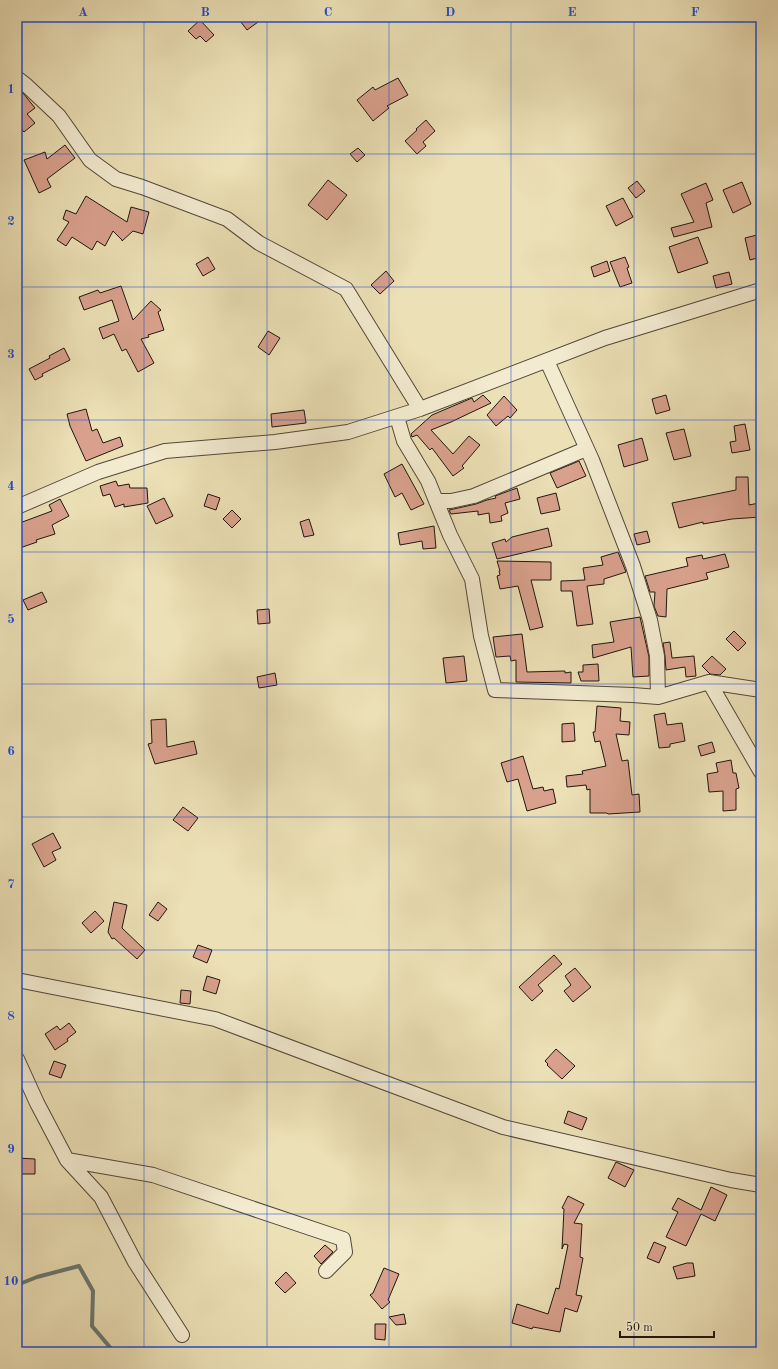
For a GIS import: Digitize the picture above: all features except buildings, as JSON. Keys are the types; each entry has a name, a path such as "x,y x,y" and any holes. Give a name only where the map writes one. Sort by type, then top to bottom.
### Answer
{"street":[{"path":"17,78 59,116 90,160 116,178 227,219 259,243 346,288 420,409"},
{"path":"17,507 98,472 165,451 275,442 348,432 420,409 605,338 761,290"},
{"path":"547,361 616,520 633,566 650,620 657,656 658,697"},
{"path":"397,417 404,440 428,481 450,535 472,579 481,636 495,690 658,697 709,682 761,690"},
{"path":"436,501 451,501 474,496 586,449"},
{"path":"709,682 761,772"},
{"path":"17,980 215,1019 503,1127 730,1180 761,1185"},
{"path":"17,1059 68,1160 101,1197 135,1262 182,1336"},
{"path":"68,1160 153,1176 343,1239 345,1252 326,1271"}],"waterway":[{"path":"17,1285 37,1277 79,1266 93,1291 92,1326 114,1352"}]}
